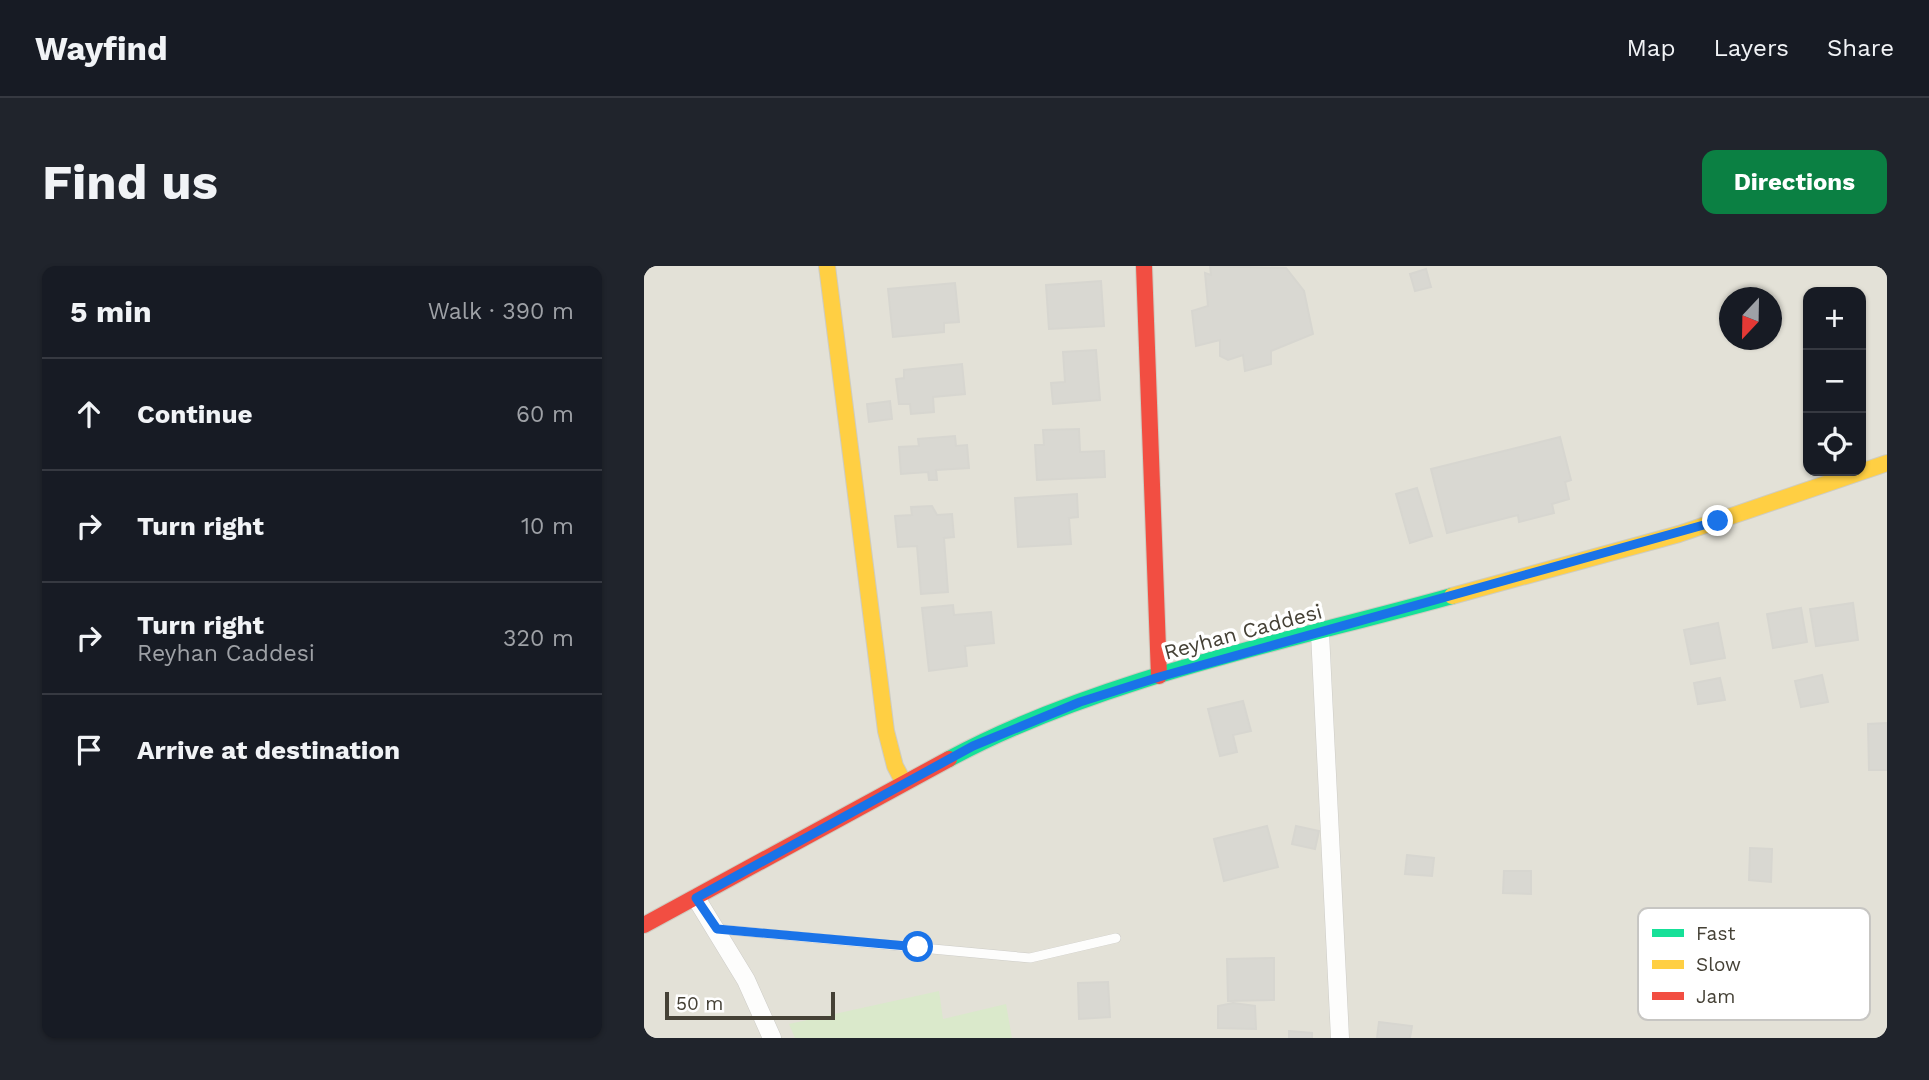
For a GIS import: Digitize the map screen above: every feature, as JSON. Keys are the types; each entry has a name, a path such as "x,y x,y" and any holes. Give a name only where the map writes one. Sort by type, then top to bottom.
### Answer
{"street":[{"path":"827,266 886,731 895,766 904,783"},
{"path":"1144,266 1159,677"},
{"name":"Reyhan Caddesi","path":"644,925 904,783 1021,725 1159,677 1679,534 1887,463"},
{"path":"1320,633 1340,1038"},
{"path":"696,898 746,981 772,1038"}],"lane":[{"path":"717,929 1020,957 1057,954 1116,938"}],"shaded area":[{"path":"644,266 1887,266 1887,1038 644,1038"}],"green space":[{"path":"939,991 943,1019 1006,1004 1012,1038 795,1038 789,1024"}],"building":[{"path":"1210,266 1286,268 1304,291 1313,334 1271,351 1271,364 1245,371 1243,355 1228,360 1220,356 1220,340 1196,346 1192,311 1208,306 1205,273 1211,275"},
{"path":"1426,269 1431,287 1415,291 1410,274"},
{"path":"1101,281 1104,326 1049,329 1046,285"},
{"path":"955,283 959,322 944,323 944,332 893,337 888,289"},
{"path":"1096,350 1100,400 1053,404 1051,383 1065,382 1063,352"},
{"path":"962,364 965,394 933,397 934,412 911,414 910,404 899,404 896,379 904,378 904,370"},
{"path":"890,401 892,419 869,422 867,404"},
{"path":"1079,429 1080,452 1104,451 1105,477 1037,480 1035,445 1044,445 1043,430"},
{"path":"955,436 956,446 967,445 969,468 936,470 937,480 929,480 928,472 901,474 899,447 919,446 918,439"},
{"path":"1560,437 1571,480 1565,482 1569,499 1552,504 1554,513 1519,522 1518,515 1447,533 1431,469"},
{"path":"1417,488 1432,536 1410,543 1396,494"},
{"path":"1077,494 1078,517 1069,518 1071,544 1018,547 1015,498"},
{"path":"932,506 937,515 952,514 954,537 944,538 948,592 921,594 917,546 898,547 895,516 912,515 911,507"},
{"path":"1853,603 1858,640 1816,646 1810,609"},
{"path":"953,605 954,615 991,612 994,643 965,646 967,666 929,671 922,608"},
{"path":"1801,608 1807,642 1773,648 1767,614"},
{"path":"1718,623 1725,658 1691,664 1684,630"},
{"path":"1822,675 1828,702 1801,707 1795,681"},
{"path":"1720,678 1725,700 1698,704 1694,683"},
{"path":"1243,701 1251,731 1233,735 1237,752 1220,756 1208,709"},
{"path":"1887,723 1887,770 1869,770 1868,724"},
{"path":"1267,826 1278,867 1224,881 1214,839"},
{"path":"1296,826 1319,831 1315,849 1292,844"},
{"path":"1750,848 1772,849 1771,882 1749,880"},
{"path":"1407,855 1434,858 1432,876 1405,874"},
{"path":"1504,871 1531,871 1531,894 1503,893"},
{"path":"1274,958 1274,1000 1228,1001 1227,959"},
{"path":"1108,982 1110,1017 1079,1019 1078,983"},
{"path":"1233,1003 1255,1006 1256,1029 1218,1028 1218,1006"},
{"path":"1379,1022 1412,1026 1410,1038 1377,1038"},
{"path":"1289,1031 1312,1033 1312,1038 1289,1038"}],"traffic: fast":[{"path":"949,759 1006,731 1130,684 1260,646 1452,596"}],"traffic: slow":[{"path":"827,266 886,731 895,766 904,783"},
{"path":"1452,596 1679,534 1887,463"}],"traffic: jam":[{"path":"1144,266 1159,676"},
{"path":"644,925 949,759"}],"route":[{"path":"918,947 717,929 696,898 973,746 1080,702 1159,677 1718,521"}]}
